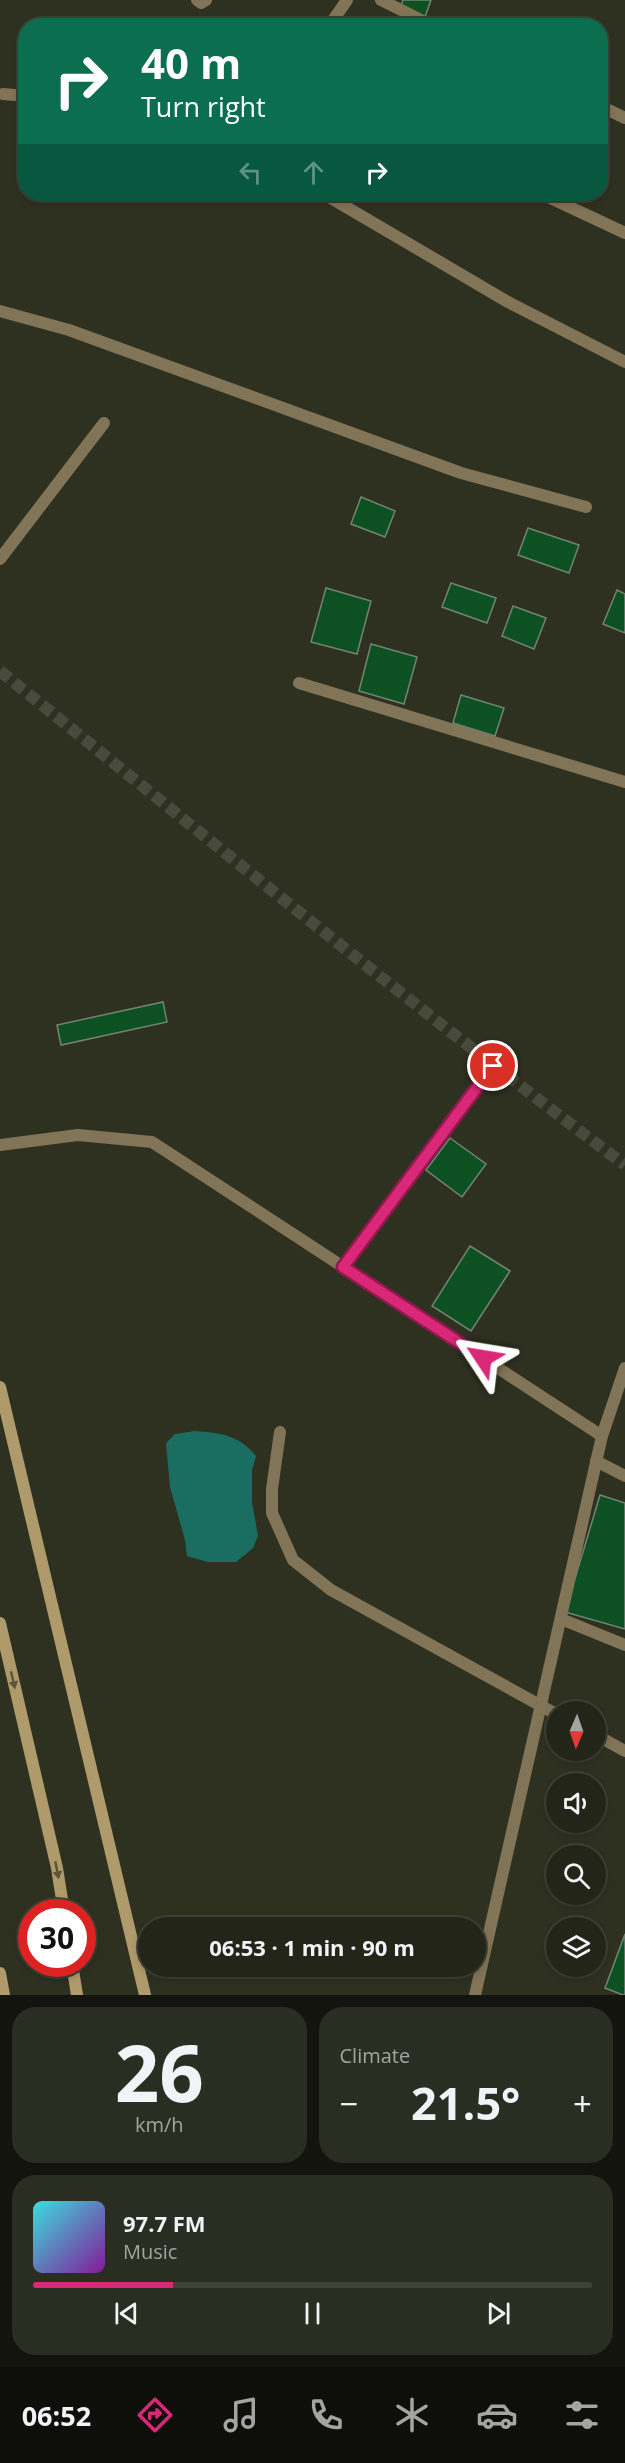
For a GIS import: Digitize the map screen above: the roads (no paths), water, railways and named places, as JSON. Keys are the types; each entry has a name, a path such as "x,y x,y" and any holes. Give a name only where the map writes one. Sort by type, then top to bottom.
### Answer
{"street":[{"path":"197,0 201,3 206,0"},
{"path":"335,18 347,0"},
{"path":"381,0 418,18"},
{"path":"3,94 18,95"},
{"path":"608,110 625,118"},
{"path":"336,201 508,302 625,362"},
{"path":"557,201 625,233"},
{"path":"0,311 69,330 461,473 586,507"},
{"path":"0,559 104,423"},
{"path":"299,683 625,782"},
{"path":"343,1267 493,1066"},
{"path":"0,1145 78,1135 152,1142 602,1436"},
{"path":"475,1995 596,1461 625,1368"},
{"path":"0,1387 145,1995"},
{"path":"280,1432 272,1490 272,1514 293,1560 331,1590 546,1709"},
{"path":"596,1461 625,1476"},
{"path":"561,1619 625,1645"},
{"path":"0,1623 57,1868 62,1899"},
{"path":"606,1741 625,1751"},
{"path":"0,1973 4,1995"},
{"path":"74,1977 77,1995"}],"water":[{"path":"195,1431 229,1436 250,1449 256,1456 252,1470 252,1502 258,1536 253,1548 236,1562 208,1562 187,1556 185,1540 170,1487 166,1443 175,1434"}],"tunnel":[{"path":"0,671 388,983 625,1165"}]}
